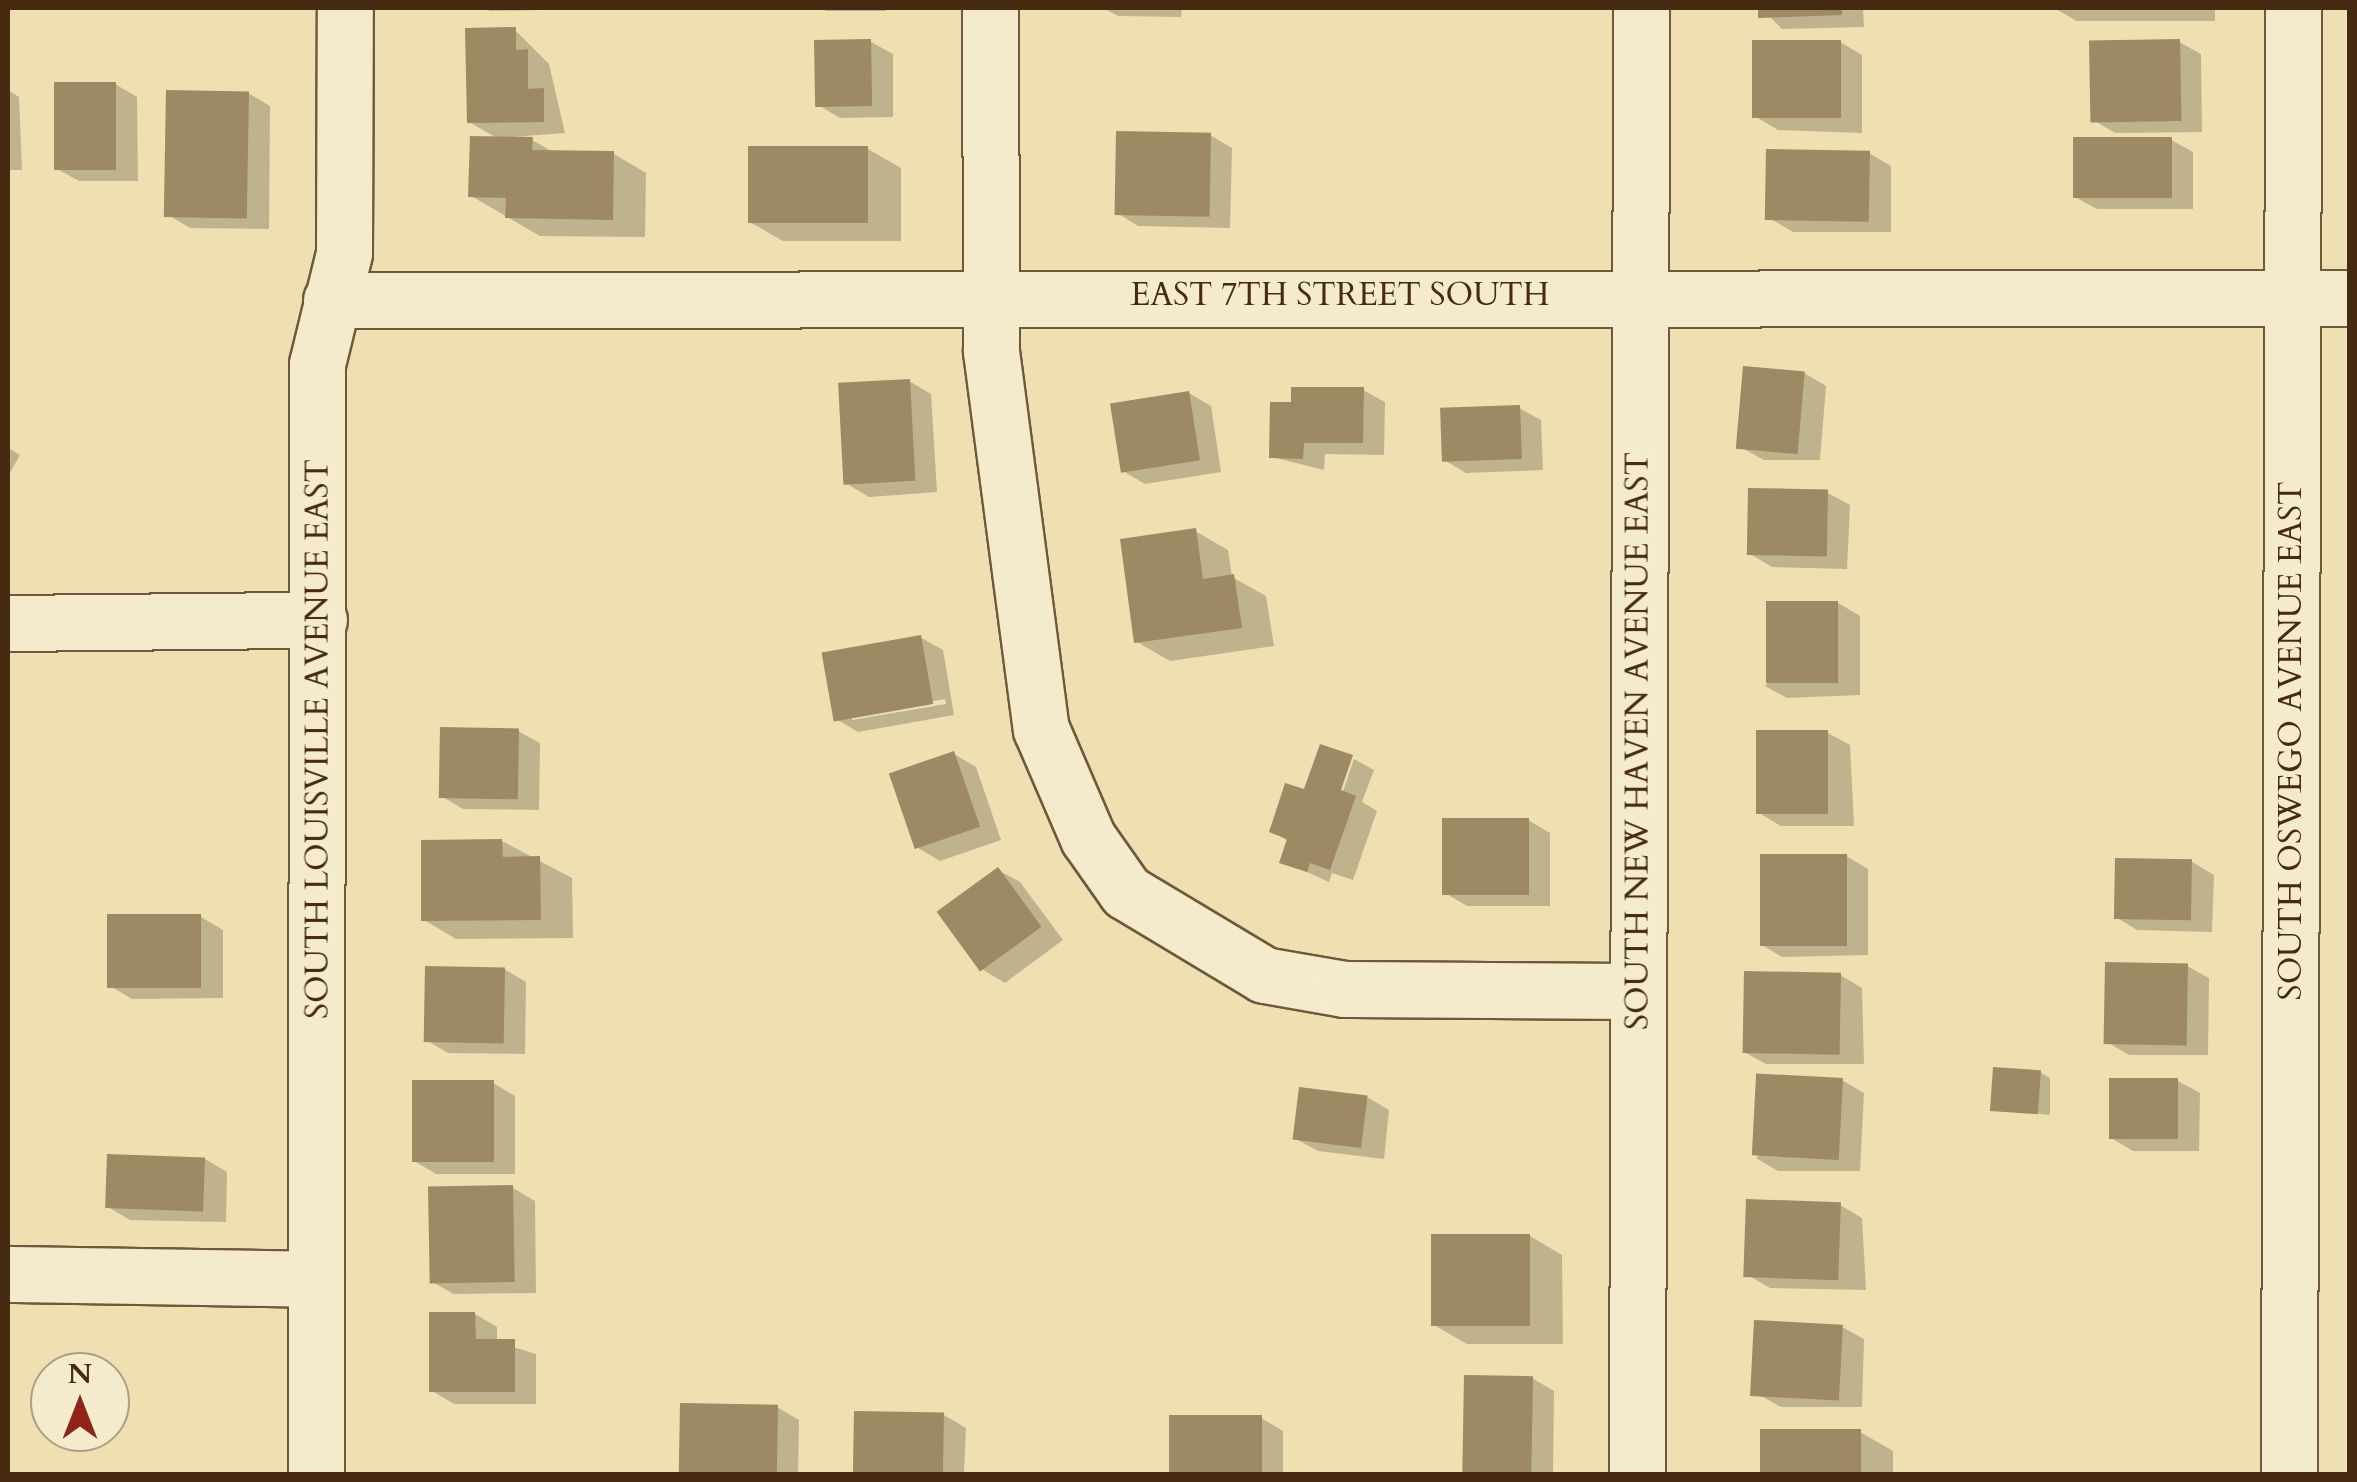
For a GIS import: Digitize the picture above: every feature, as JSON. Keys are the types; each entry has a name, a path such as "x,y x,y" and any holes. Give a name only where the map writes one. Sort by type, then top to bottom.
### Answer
{"street":[{"name":"SOUTH LOUISVILLE AVENUE EAST","path":"316,1474 318,364 344,253 345,8"},
{"path":"990,8 988,297 1041,729 1066,795 1126,892 1264,976 1344,989 1635,990"},
{"name":"SOUTH NEW HAVEN AVENUE EAST","path":"1637,1474 1635,990 1641,8"},
{"name":"SOUTH OSWEGO AVENUE EAST","path":"2289,1474 2293,8"},
{"name":"EAST 7TH STREET SOUTH","path":"331,300 1640,294 2350,298"},
{"path":"8,622 319,620"},
{"path":"8,1274 316,1279"}],"building":[{"path":"1758,8 1842,8 1842,15 1758,18"},
{"path":"516,27 516,50 528,49 528,89 544,88 544,122 467,123 465,28"},
{"path":"871,39 872,106 815,107 814,40"},
{"path":"2180,39 2181,121 2090,123 2089,41"},
{"path":"1752,40 1841,40 1841,118 1752,118"},
{"path":"54,82 116,82 116,170 54,170"},
{"path":"166,90 249,91 247,218 164,217"},
{"path":"1116,131 1211,133 1210,217 1115,215"},
{"path":"470,136 533,137 532,150 614,151 613,220 505,218 506,198 468,197"},
{"path":"2073,137 2172,137 2172,198 2073,198"},
{"path":"748,146 868,146 868,223 748,223"},
{"path":"1766,149 1870,151 1869,222 1765,220"},
{"path":"1743,366 1805,371 1798,454 1736,449"},
{"path":"910,379 915,481 843,485 838,383"},
{"path":"1291,387 1364,387 1363,443 1304,443 1303,459 1269,458 1270,402 1291,402"},
{"path":"1189,391 1200,460 1121,473 1110,404"},
{"path":"1520,405 1522,459 1442,462 1440,408"},
{"path":"1748,488 1828,489 1827,556 1747,555"},
{"path":"1196,528 1203,579 1234,574 1242,628 1134,643 1120,539"},
{"path":"1766,601 1838,601 1838,683 1766,683"},
{"path":"921,635 933,704 834,721 822,653"},
{"path":"440,727 519,728 518,799 439,798"},
{"path":"1756,730 1828,730 1828,814 1756,814"},
{"path":"1320,744 1353,755 1341,790 1356,796 1330,870 1310,863 1307,872 1279,863 1287,839 1269,832 1285,783 1304,789"},
{"path":"954,751 980,827 915,849 889,773"},
{"path":"1442,818 1529,818 1529,895 1442,895"},
{"path":"502,839 503,857 540,856 541,920 421,921 421,840"},
{"path":"1760,854 1847,854 1847,946 1760,946"},
{"path":"2115,858 2192,859 2191,920 2114,919"},
{"path":"998,867 1041,927 980,972 937,912"},
{"path":"107,914 201,914 201,988 107,988"},
{"path":"2105,962 2188,963 2187,1045 2104,1044"},
{"path":"425,966 505,967 504,1043 424,1042"},
{"path":"1744,971 1841,973 1840,1055 1743,1053"},
{"path":"1993,1067 2041,1070 2038,1114 1990,1111"},
{"path":"1756,1073 1843,1078 1839,1160 1752,1155"},
{"path":"2109,1078 2178,1078 2178,1139 2109,1139"},
{"path":"412,1080 494,1080 494,1162 412,1162"},
{"path":"1299,1087 1367,1095 1361,1148 1293,1140"},
{"path":"107,1154 205,1157 203,1211 105,1208"},
{"path":"513,1185 515,1282 430,1283 428,1186"},
{"path":"1746,1199 1841,1202 1838,1280 1743,1277"},
{"path":"1431,1234 1530,1234 1530,1326 1431,1326"},
{"path":"429,1312 475,1312 476,1339 515,1339 515,1392 429,1392"},
{"path":"1754,1320 1843,1325 1839,1401 1750,1396"},
{"path":"1464,1375 1533,1376 1531,1474 1462,1473"},
{"path":"680,1403 778,1405 777,1474 679,1474"},
{"path":"854,1411 944,1413 943,1474 853,1474"},
{"path":"1169,1415 1262,1415 1262,1474 1169,1474"},
{"path":"1760,1429 1861,1429 1861,1474 1760,1474"}]}
